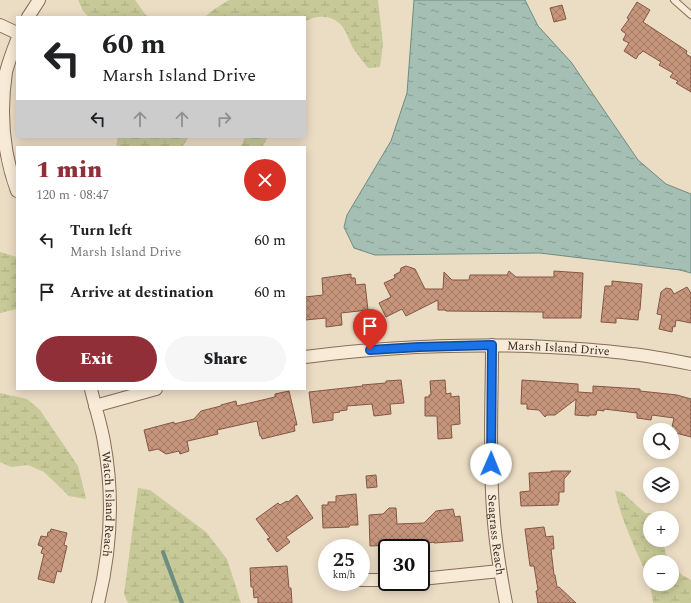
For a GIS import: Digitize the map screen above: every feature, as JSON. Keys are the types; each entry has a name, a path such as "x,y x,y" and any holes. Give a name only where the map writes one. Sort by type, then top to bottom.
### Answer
{"street":[{"path":"29,16 39,0"},
{"path":"0,25 16,33"},
{"path":"16,43 6,73 2,102 2,123 8,162 16,188"},
{"name":"Marsh Island Drive","path":"306,357 370,350 492,345 567,348 631,354 691,364"},
{"name":"Seagrass Reach","path":"492,345 491,464 493,510 500,571 506,603"},
{"name":"Watch Island Reach","path":"91,390 104,442 109,473 111,511 105,571 98,603"},
{"path":"95,406 152,390"},
{"path":"430,578 500,571"}],"lane":[{"path":"674,0 691,14"}],"green space":[{"path":"78,0 135,0 148,16 88,16 83,11"},
{"path":"229,0 378,0 383,44 380,67 368,68 353,48 342,26 338,22 329,18 319,17 309,19 306,21 306,16 206,16"},
{"path":"118,138 188,138 183,146 116,146"},
{"path":"245,138 267,138 263,146 241,146"},
{"path":"0,252 16,257 16,309 0,313"},
{"path":"0,393 27,399 40,410 78,466 86,499 69,496 44,472 28,465 11,467 0,462"},
{"path":"138,488 150,490 206,532 227,559 241,603 128,603 124,594"},
{"path":"615,491 622,492 643,511 643,547 664,547 667,555 643,555 643,566 618,503"},
{"path":"679,571 691,580 691,603 653,603 651,591 679,591"}],"water":[{"path":"414,0 525,0 538,26 571,62 638,160 666,184 691,194 691,273 680,270 540,253 375,255 354,248 344,227 347,215 391,141 407,93"}],"building":[{"path":"637,2 650,10 643,22 687,51 686,54 691,57 691,92 676,83 678,81 670,77 673,73 659,65 661,62 643,51 636,59 624,51 629,43 623,40 626,34 621,30 629,19 627,18"},
{"path":"562,5 566,19 554,22 550,8"},
{"path":"406,266 415,269 425,289 443,289 444,272 452,280 469,280 470,275 507,275 509,271 516,277 554,277 554,271 583,273 581,318 543,318 543,312 438,310 438,300 406,316 402,309 386,317 379,303 391,297 384,283 395,278 394,275 400,272 401,268"},
{"path":"351,274 351,278 355,278 356,285 365,284 368,310 341,313 342,325 326,327 326,318 306,320 306,297 323,295 322,278"},
{"path":"612,281 642,284 638,320 616,318 616,323 601,322 605,286 612,286"},
{"path":"687,287 691,293 691,323 676,320 675,327 673,326 672,332 659,329 662,315 657,314 661,292 666,288 671,289 674,294"},
{"path":"401,380 404,403 390,404 391,414 374,416 372,404 347,406 347,410 333,413 333,420 313,423 309,392"},
{"path":"445,380 446,394 451,393 451,397 459,396 460,424 451,425 452,438 438,439 437,416 425,416 425,397 429,397 429,395 431,395 430,381"},
{"path":"522,380 578,384 578,392 593,393 593,386 640,389 640,391 677,395 691,399 691,437 679,434 679,423 673,423 674,418 652,415 651,420 637,418 637,413 604,409 604,411 597,410 596,415 575,415 576,399 555,415 547,415 545,417 539,410 527,409 527,404 521,404"},
{"path":"289,391 297,425 294,425 295,431 262,439 257,421 217,430 218,434 187,441 189,451 180,454 179,451 166,454 158,449 149,451 144,430 174,422 174,424 194,419 201,411 221,405 236,401 237,406 275,397 275,394"},
{"path":"571,471 564,479 564,492 559,492 558,505 521,506 520,492 530,491 529,473"},
{"path":"376,475 377,487 367,488 366,476"},
{"path":"356,494 358,525 350,525 349,527 323,528 322,505 328,505 328,502 336,502 336,496"},
{"path":"297,495 313,518 286,537 290,542 277,552 267,539 270,538 256,519 278,503 280,505 287,501 288,502"},
{"path":"389,508 396,508 397,524 424,523 436,511 453,509 455,517 460,516 463,541 434,543 430,543 430,539 378,539 378,546 370,546 369,515 383,514"},
{"path":"544,527 546,537 553,536 554,549 551,549 557,587 559,587 576,603 538,603 536,591 538,590 534,566 530,566 525,529"},
{"path":"51,529 67,533 64,545 67,546 61,572 57,571 54,583 38,579 44,554 41,553 43,547 38,545 41,536 47,537 48,532 50,532"},
{"path":"287,566 292,603 258,603 258,597 254,598 253,587 251,587 250,568"}],"waterway":[{"path":"163,552 182,603"}],"route":[{"path":"370,350 492,345 491,464"}]}
